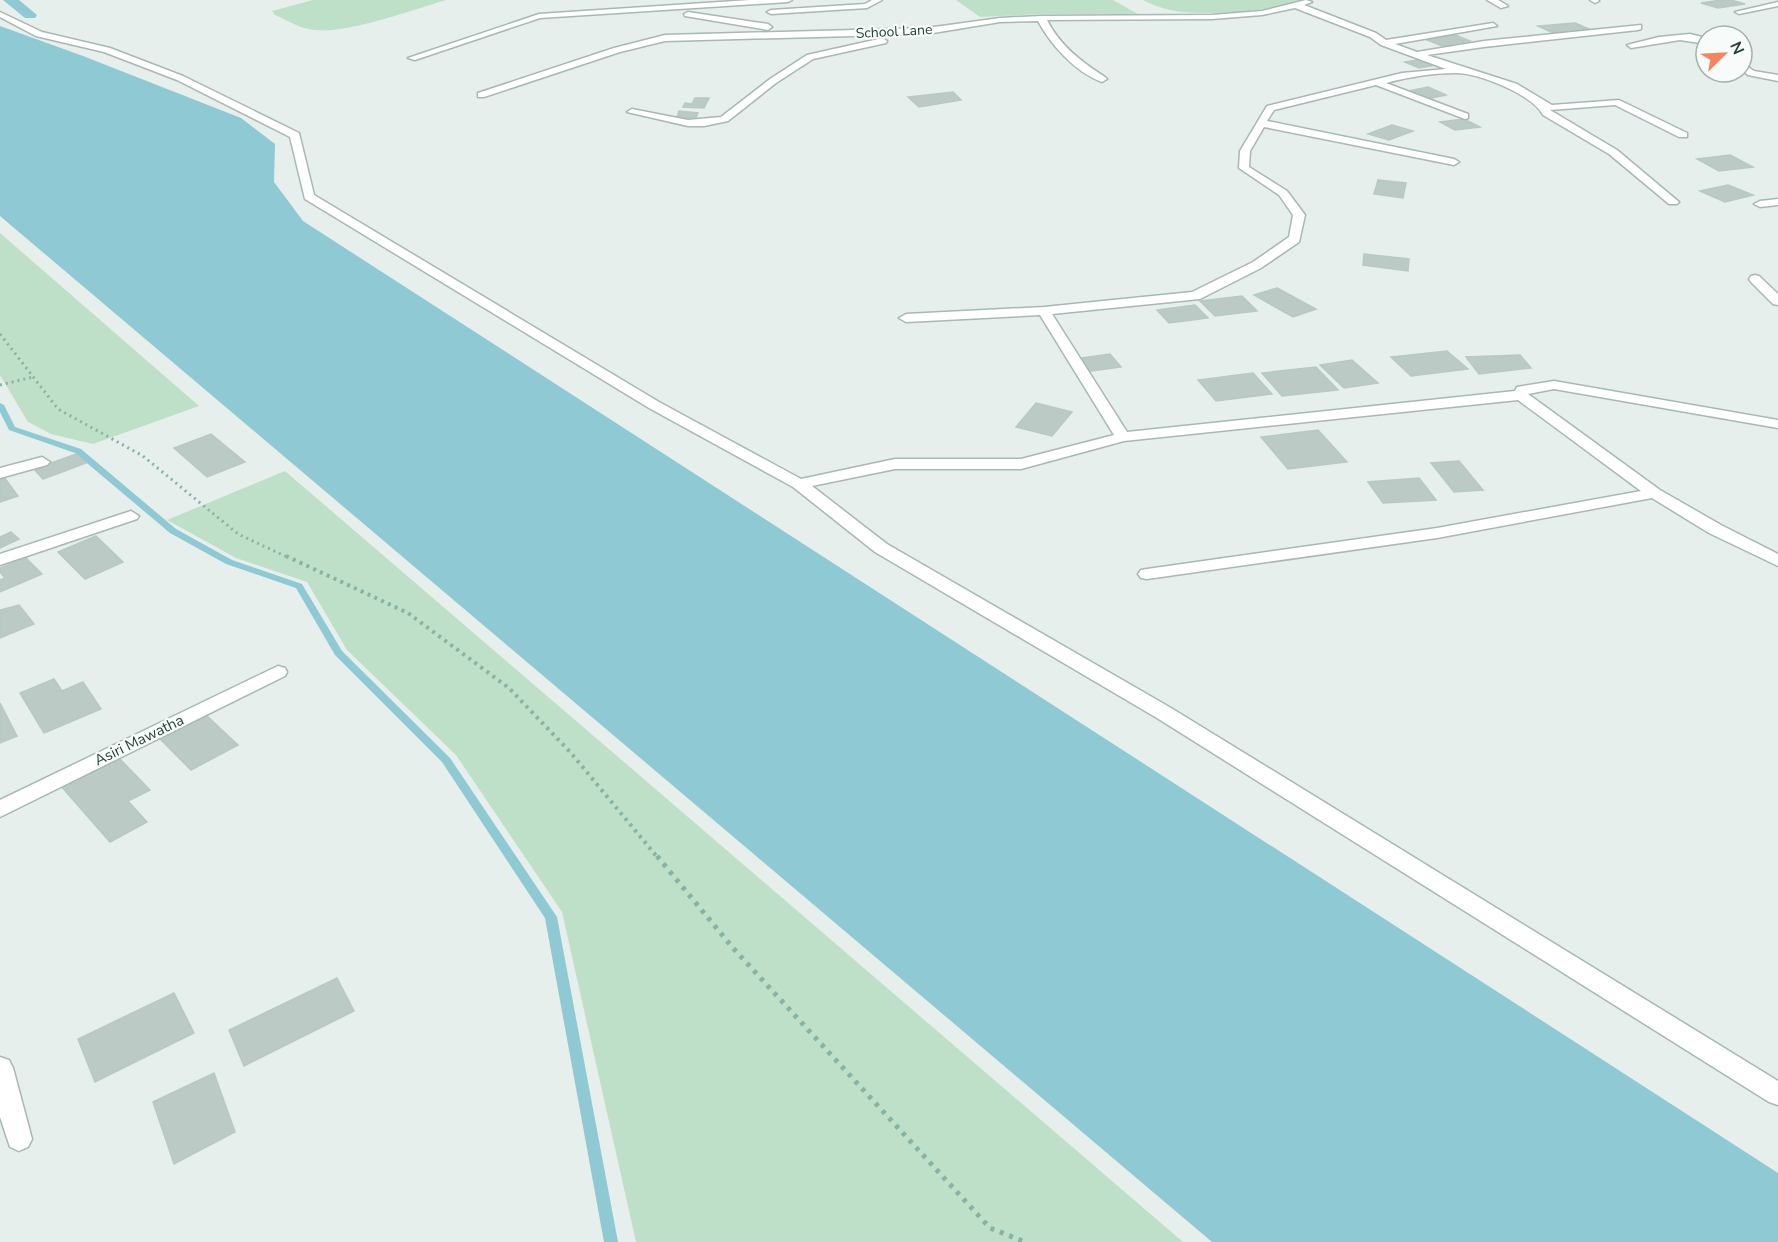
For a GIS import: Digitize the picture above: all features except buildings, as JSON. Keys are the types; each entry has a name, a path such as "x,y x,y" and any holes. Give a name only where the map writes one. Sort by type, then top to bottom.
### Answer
{"street":[{"path":"412,58 539,16 574,9 660,9 788,0"},
{"path":"762,13 867,6 878,0"},
{"name":"School Lane","path":"481,94 617,50 665,38 927,31 1000,20 1041,18 1129,20 1212,17 1262,13 1298,6 1314,0"},
{"path":"1491,0 1504,6"},
{"path":"1739,12 1778,4"},
{"path":"1298,6 1373,35 1384,43 1459,70 1514,86 1544,106 1552,108 1616,102 1683,135"},
{"path":"660,9 814,35"},
{"path":"0,14 39,34 107,50 180,78 294,135 309,197 654,405 799,484 881,548 1164,713 1778,1094"},
{"path":"1041,18 1048,34 1070,57 1102,79"},
{"path":"1384,43 1493,26"},
{"path":"1418,54 1484,44 1638,27"},
{"path":"632,112 687,123 704,123 724,119 773,81 810,57 927,31"},
{"path":"1630,45 1694,37"},
{"path":"906,318 1044,311 1195,296 1257,265 1295,239 1299,215 1283,193 1244,168 1245,151 1270,108 1402,76 1459,70"},
{"path":"1754,74 1778,78"},
{"path":"1376,82 1465,116"},
{"path":"1544,106 1546,113 1613,152 1673,202"},
{"path":"1261,123 1454,162"},
{"path":"1760,204 1778,202"},
{"path":"1755,279 1778,301"},
{"path":"1044,311 1123,436"},
{"path":"1521,395 1522,390 1554,385 1778,424"},
{"path":"799,484 895,464 1021,464 1123,436 1521,395 1654,493 1715,529 1778,561"},
{"path":"0,473 42,462"},
{"path":"1147,574 1437,533 1654,493"},
{"path":"0,560 131,516"},
{"name":"Asiri Mawatha","path":"0,809 278,672"},
{"path":"0,1068 19,1139"}],"path":[{"path":"0,334 58,410 143,456 238,534 408,613 510,688 571,753 733,948 990,1228 1025,1242"},
{"path":"0,385 33,377"}],"green space":[{"path":"313,0 446,0 361,25 328,30 304,28 275,15 272,11"},
{"path":"956,0 1113,0 1138,14 980,17"},
{"path":"1143,0 1302,0 1260,9 1195,13 1173,11"},
{"path":"0,233 199,406 93,444 51,434 28,422 0,375"},
{"path":"285,471 1183,1242 636,1242 562,912 456,755 347,650 307,582 236,558 167,520"}],"water":[{"path":"0,26 241,118 275,144 274,182 303,221 1778,1173 1778,1242 1212,1242 0,216"}],"waterway":[{"path":"10,0 30,15"},
{"path":"0,405 12,428 78,451 173,531 229,562 299,586 338,653 446,760 551,917 611,1242"}]}
